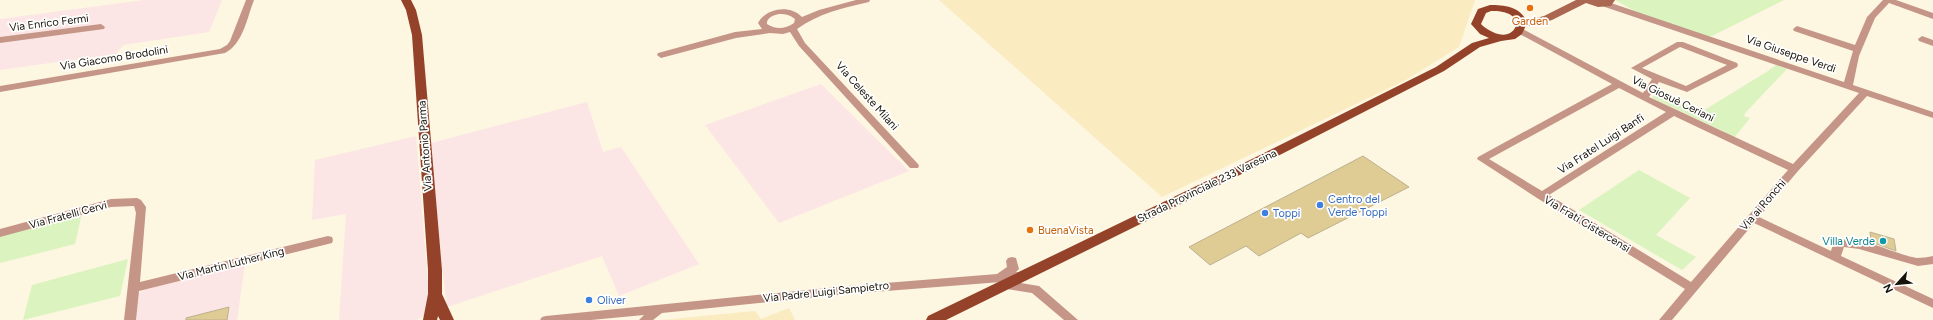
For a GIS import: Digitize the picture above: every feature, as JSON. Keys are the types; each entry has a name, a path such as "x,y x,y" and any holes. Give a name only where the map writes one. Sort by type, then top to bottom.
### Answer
{"main road":[{"name":"Via Antonio Parma","path":"406,0 411,10 417,35 435,294 430,320"},
{"path":"1476,45 1479,36 1477,21 1483,10 1485,0"},
{"path":"1478,27 1488,34 1502,37 1515,35 1520,27 1521,18 1489,0"},
{"path":"1483,10 1493,8 1503,9"},
{"name":"Strada Provinciale 233 Varesina","path":"933,320 998,282 1025,275 1440,69 1476,45 1502,37"},
{"name":"Via Antonio Parma","path":"435,294 446,320"},
{"path":"436,320 446,320"}],"street":[{"name":"Via Giacomo Brodolini","path":"0,89 189,58 222,51 230,47 234,42 250,0"},
{"path":"661,55 735,35 773,31 795,26 804,19 823,11 866,0"},
{"path":"1848,86 1858,49 1871,17 1888,0 1933,16"},
{"path":"1609,2 1581,2 1550,17 1520,27 1532,38 1608,77 1618,85"},
{"name":"Via Giuseppe Verdi","path":"1609,2 1642,17 1933,115"},
{"path":"735,35 771,14 823,11"},
{"path":"790,12 799,19 795,26"},
{"path":"1515,14 1550,17"},
{"path":"763,20 764,26 773,31 784,34 802,44"},
{"path":"795,26 802,44"},
{"name":"Via Enrico Fermi","path":"0,40 101,27"},
{"path":"1797,29 1858,49"},
{"path":"1922,39 1933,43"},
{"name":"Via Celeste Milani","path":"802,44 914,166"},
{"path":"1680,44 1734,66 1687,89 1657,78 1635,68 1680,44"},
{"path":"1644,98 1657,78"},
{"name":"Via Giosuè Ceriani","path":"1482,159 1618,85 1794,169"},
{"name":"Via ai Ronchi","path":"1665,320 1794,169 1865,92"},
{"name":"Via Fratel Luigi Banfi","path":"1542,196 1672,112"},
{"name":"Via Frati Cistercensi","path":"1482,159 1693,288"},
{"name":"Via Fratelli Cervi","path":"0,233 111,203 137,202 141,206 141,213 133,288"},
{"path":"1752,218 1933,304"},
{"name":"Via Martin Luther King","path":"133,288 328,240"},
{"path":"1835,257 1837,248 1839,244 1842,243 1859,246 1918,262 1933,260"},
{"name":"Via Padre Luigi Sampietro","path":"546,320 789,296 998,282 1013,269 1012,261"},
{"path":"998,282 1037,290 1072,320"},
{"path":"130,320 133,288"},
{"name":"Via Padre Luigi Sampietro","path":"645,320 659,310"}],"shaded area":[{"path":"144,0 222,0 209,32 123,45 116,54 0,70 0,19"},
{"path":"939,0 1475,0 1459,47 1406,80 1162,197"},
{"path":"821,84 909,171 779,223 705,125"},
{"path":"587,102 603,152 621,147 699,264 619,296 602,256 447,307 436,215 431,143"},
{"path":"416,136 430,307 424,316 416,320 339,320 346,214 312,220 315,160"},
{"path":"245,264 237,320 136,320 137,295 143,290"},
{"path":"789,308 795,320 661,320 755,311 761,319"}],"green space":[{"path":"1615,0 1784,0 1710,37 1640,14"},
{"path":"1776,65 1787,69 1746,112 1744,116 1750,118 1733,139 1722,134 1725,132 1652,98 1655,93 1703,111"},
{"path":"1639,170 1690,198 1656,235 1696,257 1682,270 1579,210"},
{"path":"82,213 75,244 0,263 0,235"},
{"path":"128,259 120,296 23,320 32,285"}],"building":[{"name":"Centro del Verde Toppi","path":"1363,156 1409,187 1308,238 1301,233 1259,256 1246,246 1210,265 1189,247"},
{"name":"Villa Verde","path":"1870,232 1894,239 1896,251 1871,242"},
{"path":"229,307 227,320 186,320 186,318"}],"place":[{"name":"Garden","path":"1530,8"},
{"name":"Centro del Verde Toppi","path":"1320,205"},
{"name":"Toppi","path":"1265,213"},
{"name":"BuenaVista","path":"1030,230"},
{"name":"Villa Verde","path":"1883,241"},
{"name":"Oliver","path":"589,300"}]}
